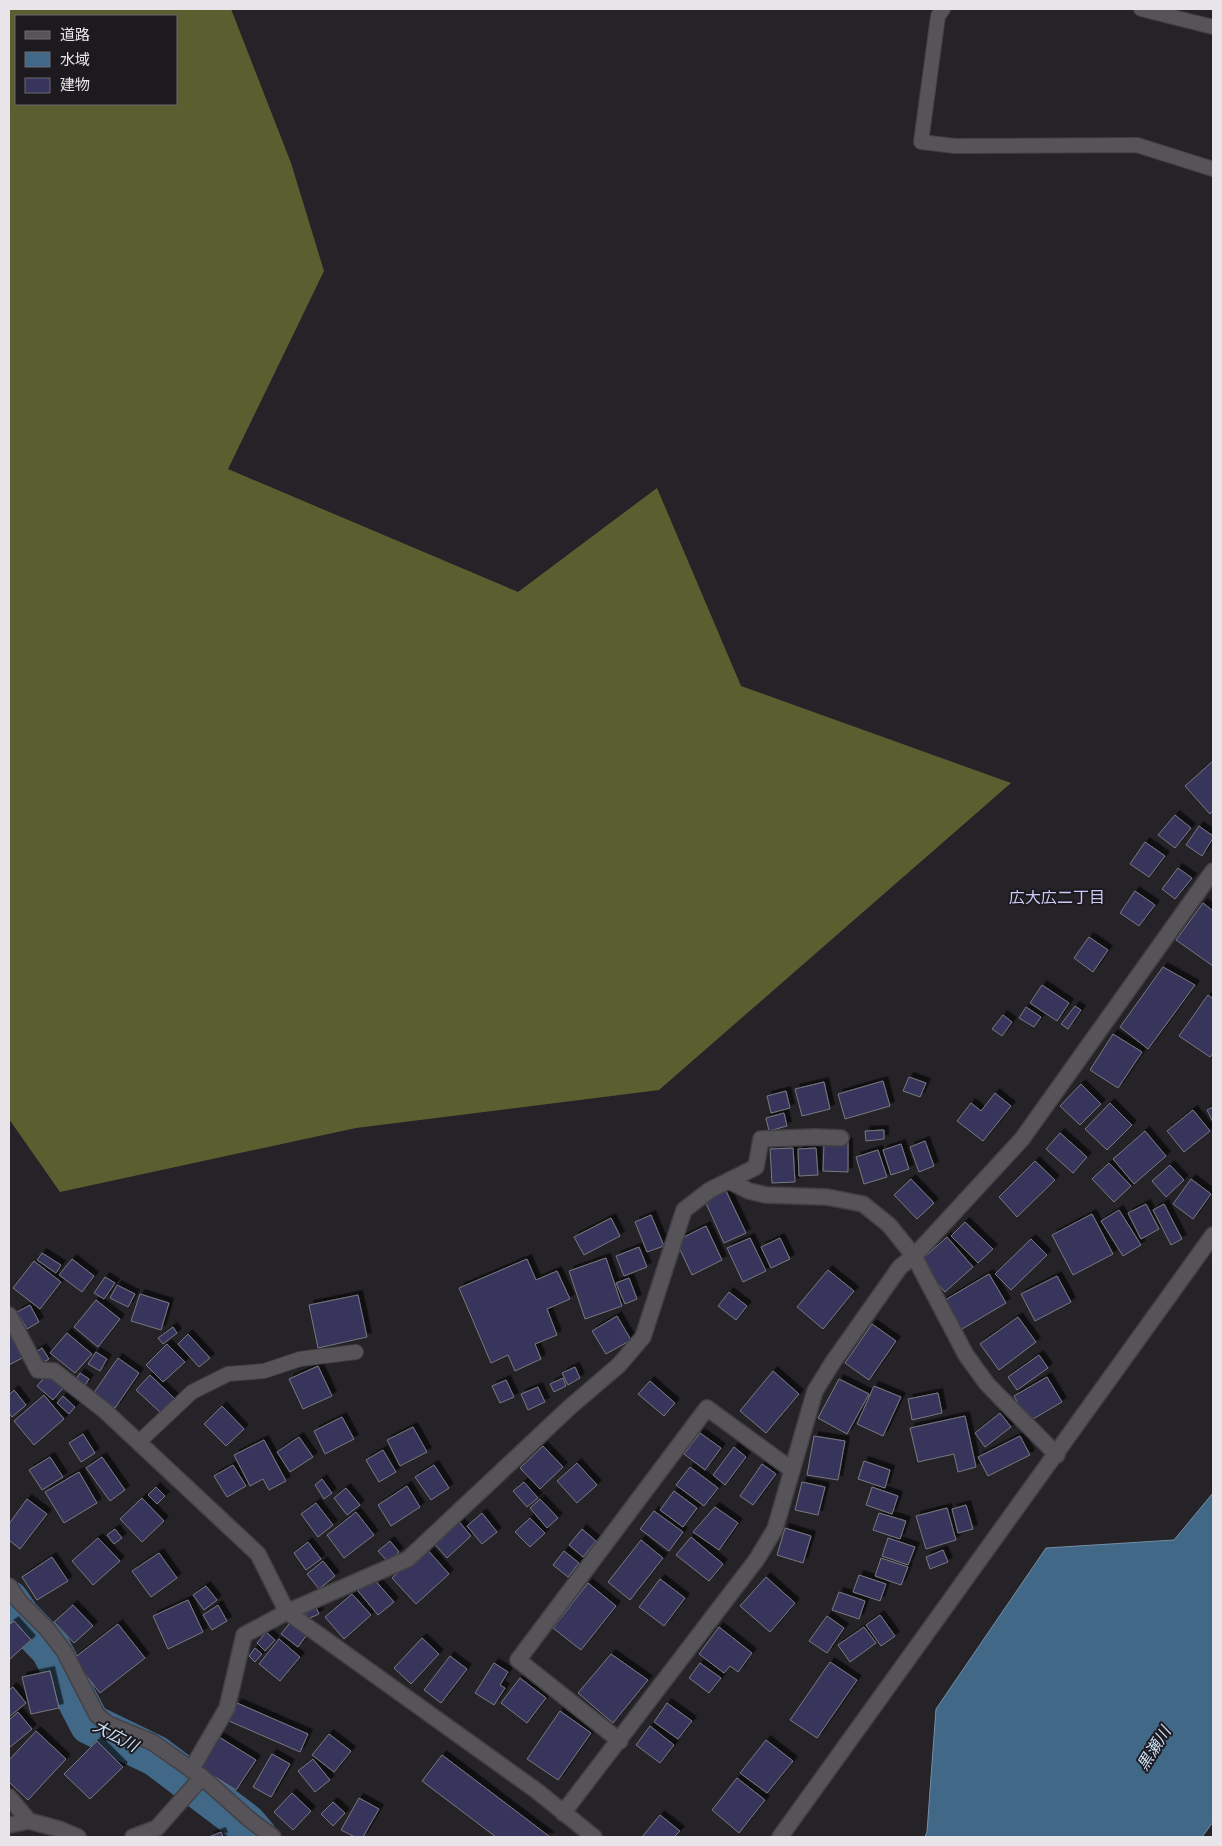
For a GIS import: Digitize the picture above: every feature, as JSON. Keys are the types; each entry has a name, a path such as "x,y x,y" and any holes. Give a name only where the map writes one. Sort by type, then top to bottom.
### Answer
{"street":[{"path":"563,1814 756,1559 775,1529 815,1390 833,1362 900,1267 914,1256 1022,1139 1213,871"},
{"path":"133,1837 157,1828 197,1773 227,1708 244,1635 287,1612 408,1559 570,1407 619,1365 643,1337 684,1210 710,1190 756,1167 761,1139 842,1138"},
{"path":"729,1181 766,1195 827,1197 863,1204 889,1225 914,1256 966,1355 986,1384 1056,1455"},
{"path":"780,1837 1213,1235"},
{"path":"10,1321 38,1370 54,1371 104,1410 258,1554 287,1612 529,1786 594,1837"},
{"path":"620,1740 518,1660 707,1408 792,1470"},
{"path":"9,1586 19,1601 47,1629 64,1651 97,1715 108,1724 152,1742 197,1773 272,1837"},
{"path":"9,1797 29,1821"},
{"path":"9,1825 29,1821 59,1829 78,1837"}],"lane":[{"path":"943,9 938,16 921,142 955,146 1137,145 1213,169"},
{"path":"1141,9 1213,27"},
{"path":"139,1442 192,1392 228,1374 264,1371 300,1359 356,1352"}],"green space":[{"path":"9,9 231,9 291,163 324,271 228,469 518,592 657,488 741,686 1011,783 659,1090 356,1128 60,1192 9,1119"}],"water":[{"name":"黒瀬川","path":"1213,1493 1213,1822 1202,1837 925,1837 927,1832 936,1709 1046,1548 1174,1540"}],"building":[{"path":"1213,761 1213,811 1210,814 1185,786"},
{"path":"1175,815 1191,828 1175,848 1158,835"},
{"path":"1199,826 1213,836 1202,856 1186,845"},
{"path":"1145,842 1165,856 1149,877 1130,864"},
{"path":"1178,868 1192,878 1175,899 1162,889"},
{"path":"1135,891 1155,905 1139,926 1120,913"},
{"path":"1203,903 1213,911 1213,966 1176,940"},
{"path":"1089,937 1108,950 1093,972 1074,958"},
{"path":"1163,967 1195,985 1148,1049 1120,1027"},
{"path":"1042,985 1069,1003 1057,1021 1030,1003"},
{"path":"1208,995 1213,999 1213,1053 1210,1057 1179,1036"},
{"path":"1075,1006 1081,1010 1068,1029 1061,1024"},
{"path":"1026,1007 1041,1017 1034,1027 1019,1018"},
{"path":"1003,1015 1012,1022 1002,1036 992,1029"},
{"path":"1113,1034 1142,1052 1118,1088 1090,1070"},
{"path":"909,1077 926,1083 920,1097 903,1091"},
{"path":"883,1081 890,1106 845,1119 838,1094"},
{"path":"824,1082 830,1109 802,1116 795,1089"},
{"path":"1081,1084 1101,1104 1080,1125 1060,1106"},
{"path":"786,1091 790,1108 771,1113 767,1096"},
{"path":"995,1093 1011,1106 983,1141 957,1121 971,1103 981,1111"},
{"path":"1110,1103 1132,1125 1107,1150 1085,1129"},
{"path":"1213,1107 1213,1122 1207,1110"},
{"path":"1193,1110 1210,1131 1184,1152 1167,1131"},
{"path":"784,1113 787,1126 769,1131 766,1118"},
{"path":"884,1130 884,1139 866,1141 865,1131"},
{"path":"1145,1131 1166,1156 1134,1184 1113,1159"},
{"path":"1060,1133 1087,1157 1073,1173 1046,1149"},
{"path":"925,1141 934,1166 919,1172 910,1147"},
{"path":"824,1143 848,1143 848,1172 823,1171"},
{"path":"901,1144 909,1169 891,1175 883,1150"},
{"path":"793,1148 795,1182 772,1183 770,1149"},
{"path":"816,1148 818,1175 799,1176 798,1149"},
{"path":"878,1150 887,1177 864,1184 856,1157"},
{"path":"1035,1161 1055,1180 1017,1217 999,1197"},
{"path":"1109,1163 1131,1186 1114,1202 1092,1179"},
{"path":"1170,1165 1184,1180 1166,1197 1152,1181"},
{"path":"911,1179 934,1203 917,1219 894,1195"},
{"path":"1191,1179 1211,1194 1193,1219 1173,1204"},
{"path":"726,1191 746,1233 724,1243 705,1201"},
{"path":"1146,1204 1159,1229 1141,1239 1128,1213"},
{"path":"1164,1204 1182,1239 1171,1245 1153,1210"},
{"path":"1119,1210 1141,1245 1123,1256 1101,1221"},
{"path":"1092,1214 1113,1254 1073,1275 1052,1235"},
{"path":"651,1215 664,1246 647,1252 635,1222"},
{"path":"611,1218 620,1236 584,1255 574,1237"},
{"path":"965,1222 993,1249 978,1263 951,1236"},
{"path":"706,1226 722,1260 692,1275 676,1241"},
{"path":"947,1237 973,1267 945,1292 919,1262"},
{"path":"750,1238 766,1271 743,1282 727,1248"},
{"path":"780,1238 790,1259 771,1268 761,1247"},
{"path":"1031,1239 1047,1255 1011,1290 995,1274"},
{"path":"639,1247 647,1267 624,1276 616,1256"},
{"path":"42,1253 61,1265 56,1273 37,1260"},
{"path":"606,1258 622,1306 585,1319 569,1271"},
{"path":"72,1259 94,1276 82,1292 59,1275"},
{"path":"527,1259 536,1280 557,1271 570,1299 547,1309 557,1335 535,1344 541,1359 515,1371 508,1355 491,1363 459,1288"},
{"path":"34,1261 61,1282 40,1309 13,1288"},
{"path":"828,1270 854,1291 823,1329 797,1307"},
{"path":"989,1274 1006,1303 957,1332 940,1303"},
{"path":"1057,1276 1071,1302 1035,1321 1021,1294"},
{"path":"105,1277 115,1283 104,1299 94,1293"},
{"path":"629,1278 637,1299 625,1304 616,1283"},
{"path":"117,1285 135,1294 128,1307 110,1298"},
{"path":"729,1292 747,1306 736,1320 718,1306"},
{"path":"140,1294 169,1303 161,1330 131,1321"},
{"path":"358,1295 367,1337 318,1348 309,1305"},
{"path":"96,1300 120,1319 98,1347 74,1327"},
{"path":"30,1305 39,1322 27,1329 17,1312"},
{"path":"617,1316 631,1340 606,1354 592,1331"},
{"path":"1018,1317 1036,1342 999,1370 980,1344"},
{"path":"872,1324 896,1341 869,1380 845,1363"},
{"path":"173,1327 177,1333 163,1344 158,1338"},
{"path":"67,1333 92,1354 75,1373 50,1353"},
{"path":"188,1334 210,1358 199,1367 178,1344"},
{"path":"12,1335 24,1357 9,1365 9,1337"},
{"path":"167,1344 185,1362 163,1382 146,1365"},
{"path":"42,1348 49,1359 39,1365 32,1354"},
{"path":"96,1352 107,1359 100,1371 88,1364"},
{"path":"1039,1355 1048,1368 1017,1390 1008,1377"},
{"path":"118,1358 139,1373 115,1408 93,1394"},
{"path":"318,1366 332,1396 303,1409 289,1379"},
{"path":"575,1367 580,1378 568,1385 562,1373"},
{"path":"773,1371 799,1394 766,1433 740,1411"},
{"path":"48,1373 64,1387 53,1400 37,1386"},
{"path":"80,1373 89,1379 84,1387 75,1381"},
{"path":"150,1375 175,1399 161,1413 136,1390"},
{"path":"1047,1377 1062,1402 1028,1422 1014,1396"},
{"path":"563,1378 566,1386 554,1392 550,1384"},
{"path":"839,1379 869,1394 847,1434 818,1418"},
{"path":"506,1380 514,1397 500,1403 492,1386"},
{"path":"650,1381 675,1403 664,1416 638,1394"},
{"path":"874,1386 901,1397 883,1436 857,1424"},
{"path":"538,1387 545,1402 528,1410 521,1394"},
{"path":"14,1390 26,1405 12,1417 9,1413 9,1395"},
{"path":"938,1393 942,1413 912,1420 908,1399"},
{"path":"44,1395 64,1419 34,1445 14,1421"},
{"path":"63,1396 75,1407 69,1414 57,1403"},
{"path":"222,1406 244,1429 226,1446 204,1424"},
{"path":"1000,1413 1011,1427 985,1447 975,1433"},
{"path":"965,1416 976,1467 958,1472 954,1454 918,1462 910,1428"},
{"path":"342,1417 354,1439 325,1454 314,1431"},
{"path":"413,1427 427,1452 400,1466 387,1440"},
{"path":"700,1433 721,1448 705,1470 684,1454"},
{"path":"83,1434 95,1453 81,1462 69,1443"},
{"path":"814,1436 845,1441 838,1480 807,1475"},
{"path":"1020,1436 1030,1455 988,1476 978,1457"},
{"path":"299,1437 313,1457 290,1472 277,1452"},
{"path":"264,1440 286,1481 269,1490 263,1479 250,1486 234,1455"},
{"path":"543,1446 563,1467 540,1489 520,1468"},
{"path":"734,1447 746,1457 725,1485 713,1475"},
{"path":"383,1450 396,1472 379,1482 366,1460"},
{"path":"50,1457 63,1477 42,1490 29,1470"},
{"path":"102,1457 125,1490 110,1501 86,1468"},
{"path":"864,1461 890,1470 885,1488 858,1479"},
{"path":"577,1463 597,1485 577,1503 557,1481"},
{"path":"762,1464 776,1474 753,1505 740,1496"},
{"path":"233,1465 246,1486 227,1497 214,1476"},
{"path":"434,1465 449,1488 431,1500 415,1477"},
{"path":"690,1467 718,1488 704,1506 676,1485"},
{"path":"79,1472 97,1503 64,1523 45,1492"},
{"path":"322,1479 332,1493 324,1499 315,1485"},
{"path":"524,1482 538,1498 527,1507 513,1491"},
{"path":"802,1482 825,1487 818,1515 795,1510"},
{"path":"407,1486 420,1507 391,1526 378,1505"},
{"path":"156,1487 165,1496 157,1504 148,1495"},
{"path":"872,1487 898,1496 892,1514 866,1505"},
{"path":"346,1488 360,1505 347,1515 334,1498"},
{"path":"674,1491 697,1508 683,1527 660,1510"},
{"path":"142,1498 164,1521 142,1542 120,1519"},
{"path":"27,1499 47,1514 20,1549 9,1540 9,1524"},
{"path":"540,1499 558,1518 547,1528 530,1508"},
{"path":"316,1503 333,1525 318,1537 301,1514"},
{"path":"966,1505 973,1529 958,1533 952,1509"},
{"path":"715,1507 738,1523 719,1550 693,1532"},
{"path":"947,1508 956,1540 926,1549 916,1516"},
{"path":"654,1511 683,1532 669,1551 640,1529"},
{"path":"356,1512 374,1535 344,1558 327,1535"},
{"path":"482,1513 497,1532 482,1544 467,1526"},
{"path":"879,1513 906,1521 900,1539 873,1530"},
{"path":"530,1518 545,1533 530,1547 515,1532"},
{"path":"457,1519 471,1536 447,1558 432,1541"},
{"path":"785,1528 811,1536 803,1563 777,1555"},
{"path":"115,1529 122,1538 114,1544 107,1535"},
{"path":"582,1529 596,1541 583,1557 569,1545"},
{"path":"691,1537 723,1564 709,1581 676,1555"},
{"path":"98,1538 120,1561 93,1585 72,1561"},
{"path":"888,1538 915,1547 908,1565 882,1556"},
{"path":"641,1540 663,1558 630,1600 608,1582"},
{"path":"390,1541 399,1552 388,1562 378,1551"},
{"path":"308,1542 321,1559 306,1570 294,1553"},
{"path":"425,1547 449,1574 416,1604 392,1578"},
{"path":"943,1550 948,1562 930,1569 926,1557"},
{"path":"564,1551 579,1563 568,1577 553,1565"},
{"path":"159,1553 177,1578 151,1597 132,1571"},
{"path":"52,1557 68,1581 37,1600 22,1577"},
{"path":"881,1558 908,1567 901,1585 875,1576"},
{"path":"323,1561 335,1576 319,1589 307,1574"},
{"path":"859,1575 886,1584 880,1601 853,1592"},
{"path":"766,1577 795,1603 770,1632 740,1606"},
{"path":"373,1578 394,1602 378,1615 358,1591"},
{"path":"660,1579 685,1598 664,1626 639,1607"},
{"path":"588,1583 616,1606 581,1650 553,1628"},
{"path":"206,1586 217,1600 204,1610 193,1595"},
{"path":"839,1592 865,1601 859,1619 832,1610"},
{"path":"352,1594 371,1615 344,1639 325,1617"},
{"path":"188,1600 203,1632 168,1649 153,1616"},
{"path":"73,1605 93,1626 74,1643 54,1622"},
{"path":"218,1605 227,1621 212,1630 203,1615"},
{"path":"315,1605 319,1614 308,1619 304,1610"},
{"path":"880,1615 895,1636 881,1646 866,1625"},
{"path":"827,1616 844,1628 827,1653 809,1641"},
{"path":"293,1619 309,1632 298,1647 281,1634"},
{"path":"14,1621 31,1640 10,1659 9,1625"},
{"path":"118,1624 145,1658 100,1693 73,1659"},
{"path":"719,1627 752,1653 738,1672 730,1666 724,1673 699,1654"},
{"path":"864,1627 876,1643 850,1662 838,1645"},
{"path":"266,1632 275,1640 265,1651 257,1643"},
{"path":"422,1638 439,1654 411,1684 394,1668"},
{"path":"279,1639 300,1657 280,1681 259,1664"},
{"path":"255,1648 262,1654 255,1662 249,1656"},
{"path":"611,1654 648,1680 613,1723 578,1693"},
{"path":"450,1656 467,1669 441,1703 424,1690"},
{"path":"830,1662 857,1680 817,1738 790,1720"},
{"path":"494,1663 508,1672 500,1685 505,1688 494,1705 475,1693"},
{"path":"700,1663 721,1678 709,1693 689,1678"},
{"path":"50,1671 59,1708 31,1714 22,1677"},
{"path":"520,1678 546,1698 527,1723 501,1703"},
{"path":"13,1687 26,1703 9,1717 9,1690"},
{"path":"237,1703 308,1734 300,1752 229,1721"},
{"path":"667,1703 692,1721 678,1739 654,1722"},
{"path":"560,1711 591,1733 558,1780 527,1759"},
{"path":"18,1712 32,1729 9,1748 9,1720"},
{"path":"650,1726 674,1745 660,1763 636,1745"},
{"path":"36,1731 66,1759 28,1800 9,1782 9,1760"},
{"path":"329,1734 351,1751 334,1772 312,1755"},
{"path":"219,1737 256,1760 236,1790 199,1767"},
{"path":"766,1740 793,1761 767,1793 740,1773"},
{"path":"97,1741 123,1767 90,1799 64,1774"},
{"path":"272,1754 290,1764 271,1797 253,1787"},
{"path":"442,1755 550,1837 496,1837 422,1781"},
{"path":"313,1759 330,1780 315,1792 298,1771"},
{"path":"737,1778 765,1800 739,1833 712,1810"},
{"path":"292,1793 311,1811 293,1830 274,1812"},
{"path":"359,1798 379,1809 363,1837 355,1837 341,1830"},
{"path":"333,1802 345,1813 333,1826 321,1814"},
{"path":"660,1815 680,1831 674,1837 642,1837"},
{"path":"221,1832 223,1837 209,1837"}],"waterway":[{"name":"大広川","path":"9,1601 20,1617 51,1649 90,1724 156,1756 246,1824 257,1837"}],"district":[{"name":"広大広二丁目","path":"1057,896"}]}
